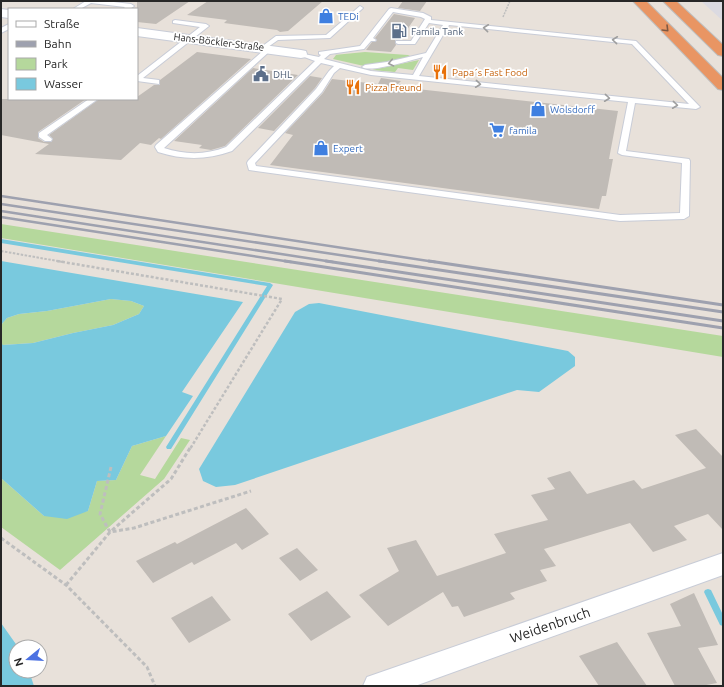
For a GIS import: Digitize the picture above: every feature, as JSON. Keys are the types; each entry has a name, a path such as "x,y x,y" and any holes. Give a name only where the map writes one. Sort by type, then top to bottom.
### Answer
{"highway":[{"path":"639,1 723,86"},
{"path":"669,1 723,52"}],"street":[{"name":"Hans-Böckler-Straße","path":"138,32 301,54"},
{"name":"Weidenbruch","path":"378,686 723,564"}],"lane":[{"path":"78,8 90,1 131,6 128,8"},
{"path":"328,52 229,149 212,155 200,156 182,155 161,150 159,147 266,49 276,38 328,37 360,8"},
{"path":"301,54 362,48 371,39 391,10 423,15 429,18 427,21 424,44 429,54"},
{"path":"301,54 371,73 696,107 634,42 427,21"},
{"path":"138,78 206,26 175,22"},
{"path":"398,42 424,44 448,23"},
{"path":"352,68 387,64 429,54"},
{"path":"415,77 429,54"},
{"path":"339,65 331,72 319,90 251,163 252,168 620,218 684,216 686,161 622,153 632,100"},
{"path":"138,79 156,82"},
{"path":"48,139 42,135 93,100"}],"path":[{"path":"1,251 282,299 171,479 110,532 66,584"},
{"path":"110,532 100,514 111,466"},
{"path":"110,532 134,528 251,491"},
{"path":"1,538 66,584 147,667 155,686"}],"shaded area":[{"path":"701,1 723,1 723,21"}],"green space":[{"path":"365,52 410,56 387,63 364,66 333,59 336,55 334,55"},
{"path":"419,60 413,70 398,68 395,72 372,70"},
{"path":"1,224 723,336 723,357 1,238"},
{"path":"111,299 131,301 144,306 139,314 113,325 33,343 2,345 1,343 1,325 7,318 19,314 47,311"},
{"path":"166,436 140,475 155,479 181,438 190,440 164,479 60,570 1,527 1,478 44,516 88,511 97,481 116,480 132,446"}],"water":[{"path":"1,261 243,302 182,392 193,396 166,436 132,446 116,480 97,481 88,511 67,519 44,516 1,478 1,343 3,345 33,343 113,325 139,314 144,306 131,301 111,299 47,311 19,314 7,318 1,325"},
{"path":"319,303 568,351 575,357 575,366 539,392 517,390 235,485 216,487 203,481 199,469 295,312 309,304"},
{"path":"1,623 12,639 8,639 8,679 32,679 34,686 1,686"}],"building":[{"path":"137,1 190,1 156,24 138,22"},
{"path":"208,1 323,1 288,31 280,32 277,30 224,23 227,20 187,15"},
{"path":"403,1 427,1 420,11 398,8"},
{"path":"394,14 415,18 400,40 395,40 396,45 391,52 366,50 372,42 377,41 375,38"},
{"path":"197,52 251,59 161,139 159,138 151,145 140,143 121,160 35,154 49,144 1,135 1,99 85,100 38,132 38,138 44,142 51,142 53,139 49,135 98,100 138,100 138,96 154,85 160,85 160,80"},
{"path":"253,68 298,75 225,146 211,150 199,148 202,145 174,141"},
{"path":"310,76 322,78 315,88 274,131 258,128"},
{"path":"381,78 401,81 398,84 401,84 399,87 618,111 609,159 613,159 606,196 602,196 599,209 270,165 293,135 285,133 323,93 332,79 378,84"},
{"path":"696,429 723,457 723,530 708,514 674,526 687,540 653,552 630,523 544,549 556,566 540,570 547,581 510,593 515,599 464,617 458,606 452,607 443,592 388,626 359,595 399,571 387,548 416,540 437,576 506,553 494,534 548,520 531,495 555,489 547,478 570,471 587,494 634,480 642,489 706,468 675,435"},
{"path":"246,508 269,534 242,550 236,543 194,565 192,562 153,583 136,561 175,542 177,544"},
{"path":"297,548 318,570 300,581 279,558"},
{"path":"327,591 351,617 311,641 288,614"},
{"path":"694,593 718,645 698,648 717,683 701,686 675,686 647,633 681,626 670,604"},
{"path":"212,596 231,620 189,643 171,618"},
{"path":"617,642 647,686 599,686 579,656"}],"waterway":[{"path":"1,241 270,285 169,447"},
{"path":"708,592 723,623"}],"railway":[{"path":"1,196 435,262"},
{"path":"1,204 386,262"},
{"path":"1,211 333,262"},
{"path":"1,217 291,262"},
{"path":"285,261 723,328"},
{"path":"326,261 723,321"},
{"path":"379,261 723,312"},
{"path":"429,261 723,305"}],"place":[{"name":"TEDi","path":"326,16"},
{"name":"Famila Tank","path":"399,31"},
{"name":"Papa´s Fast Food","path":"440,72"},
{"name":"DHL","path":"261,74"},
{"name":"Pizza Freund","path":"353,87"},
{"name":"Wolsdorff","path":"538,109"},
{"name":"famila","path":"497,130"},
{"name":"Expert","path":"321,148"}]}
